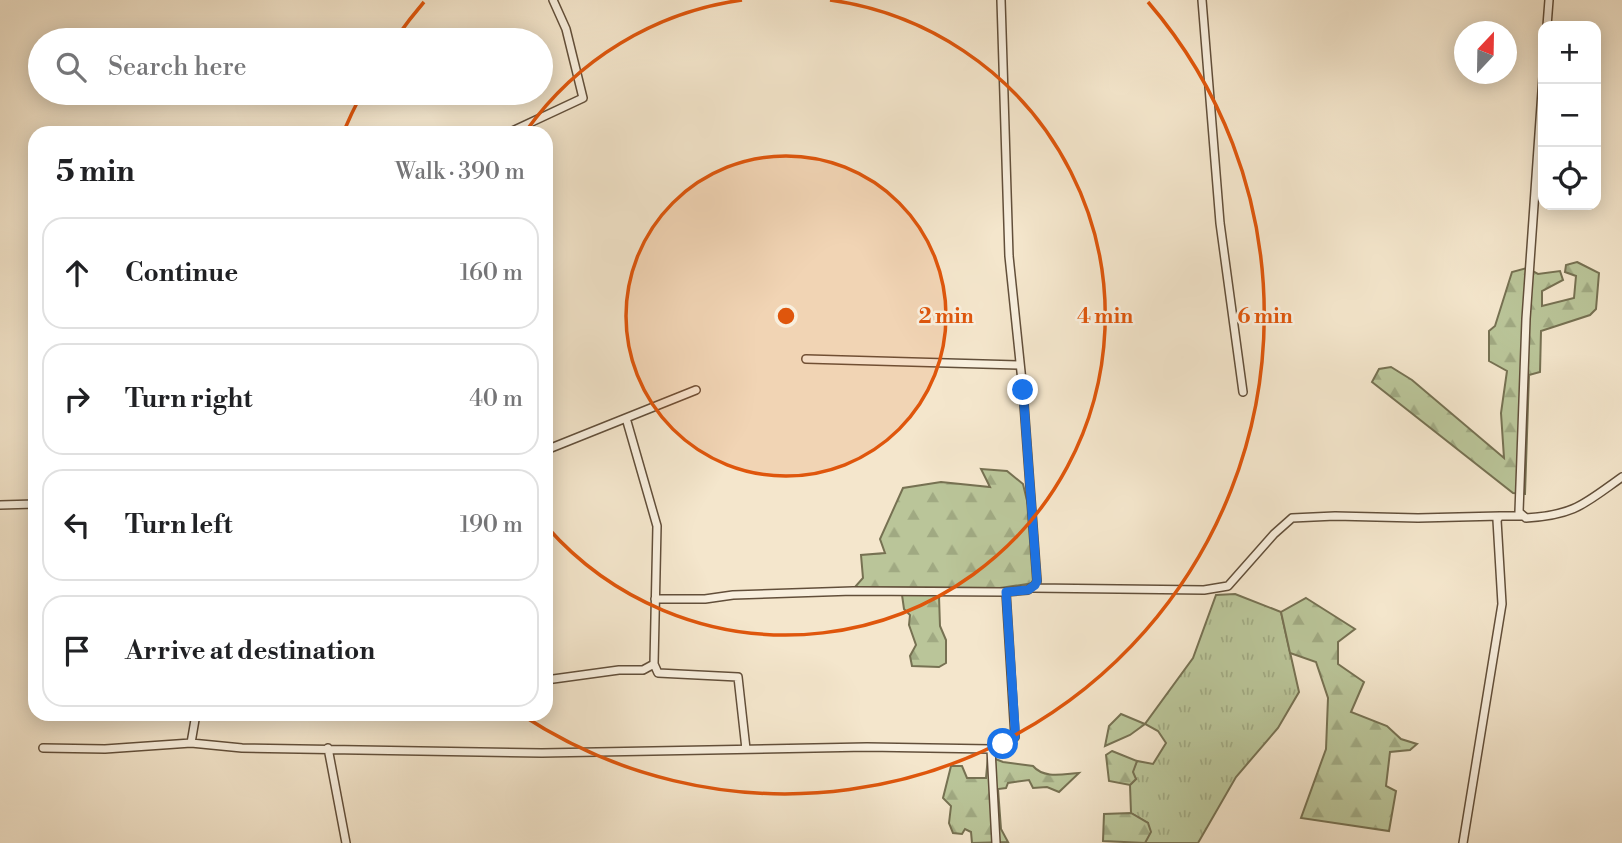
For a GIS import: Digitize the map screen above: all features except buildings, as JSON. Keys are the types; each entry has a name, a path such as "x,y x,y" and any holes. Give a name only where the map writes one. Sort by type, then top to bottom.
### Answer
{"street":[{"path":"523,126 583,98 566,29 553,0"},
{"path":"1001,0 1009,256 1037,581 1033,588"},
{"path":"1202,0 1220,223 1243,393"},
{"path":"1547,21 1549,0"},
{"path":"1522,516 1518,507 1526,319 1543,84"},
{"path":"806,359 1020,365"},
{"path":"553,447 696,390"},
{"path":"626,418 657,526 654,664 658,673 738,677 746,749"},
{"path":"655,599 705,600 733,595 853,591 1006,592 1033,588 1204,590 1228,586 1274,534 1292,518 1554,516 1568,513 1584,504 1622,477"},
{"path":"0,505 28,504"},
{"path":"1463,843 1502,604 1497,520 1500,516"},
{"path":"43,748 105,750 191,743 242,748 542,753 867,747 991,749 1015,737 1006,592"},
{"path":"553,679 619,670 643,670 654,664"},
{"path":"191,743 195,721"},
{"path":"328,748 346,843"},
{"path":"991,749 996,843"}],"green space":[{"path":"1577,262 1599,273 1596,309 1590,315 1541,331 1540,372 1529,375 1525,494 1513,493 1372,382 1379,369 1391,367 1412,380 1504,458 1501,413 1507,371 1489,361 1489,331 1495,326 1512,272 1527,268 1538,274 1560,271 1563,280 1542,291 1542,306 1574,298 1576,276 1565,272 1566,265"},
{"path":"981,469 1007,471 1023,484 1029,509 1034,583 1000,588 855,587 863,578 861,555 885,553 880,539 903,488 941,482 990,487"},
{"path":"1235,594 1281,612 1299,692 1278,728 1236,777 1198,843 1145,843 1148,823 1131,813 1130,785 1136,779 1132,772 1137,761 1153,764 1166,743 1158,731 1145,724 1193,658 1216,595"},
{"path":"902,595 939,596 940,626 946,640 946,663 939,667 912,666 910,656 916,645 909,625 910,615 904,609"},
{"path":"1306,598 1355,629 1338,642 1338,664 1364,682 1351,712 1387,726 1401,739 1417,744 1410,750 1390,752 1386,786 1396,791 1389,831 1301,818 1326,749 1328,698 1316,662 1290,653 1281,612"},
{"path":"1121,714 1145,724 1130,735 1105,746 1109,726"},
{"path":"1112,751 1137,761 1133,772 1136,779 1130,785 1109,781 1106,755"},
{"path":"988,756 1003,762 1033,766 1048,774 1079,773 1059,792 1047,787 1033,788 1029,780 1008,783 1006,788 998,789 1001,829 1008,842 972,843 971,832 965,829 962,834 953,833 949,823 951,806 943,798 951,766 962,766 967,778 986,778"},
{"path":"1131,813 1148,823 1151,832 1145,843 1103,841 1104,814"}],"route":[{"path":"1003,744 1015,737 1006,592 1028,590 1033,588 1037,581 1023,390"}]}
